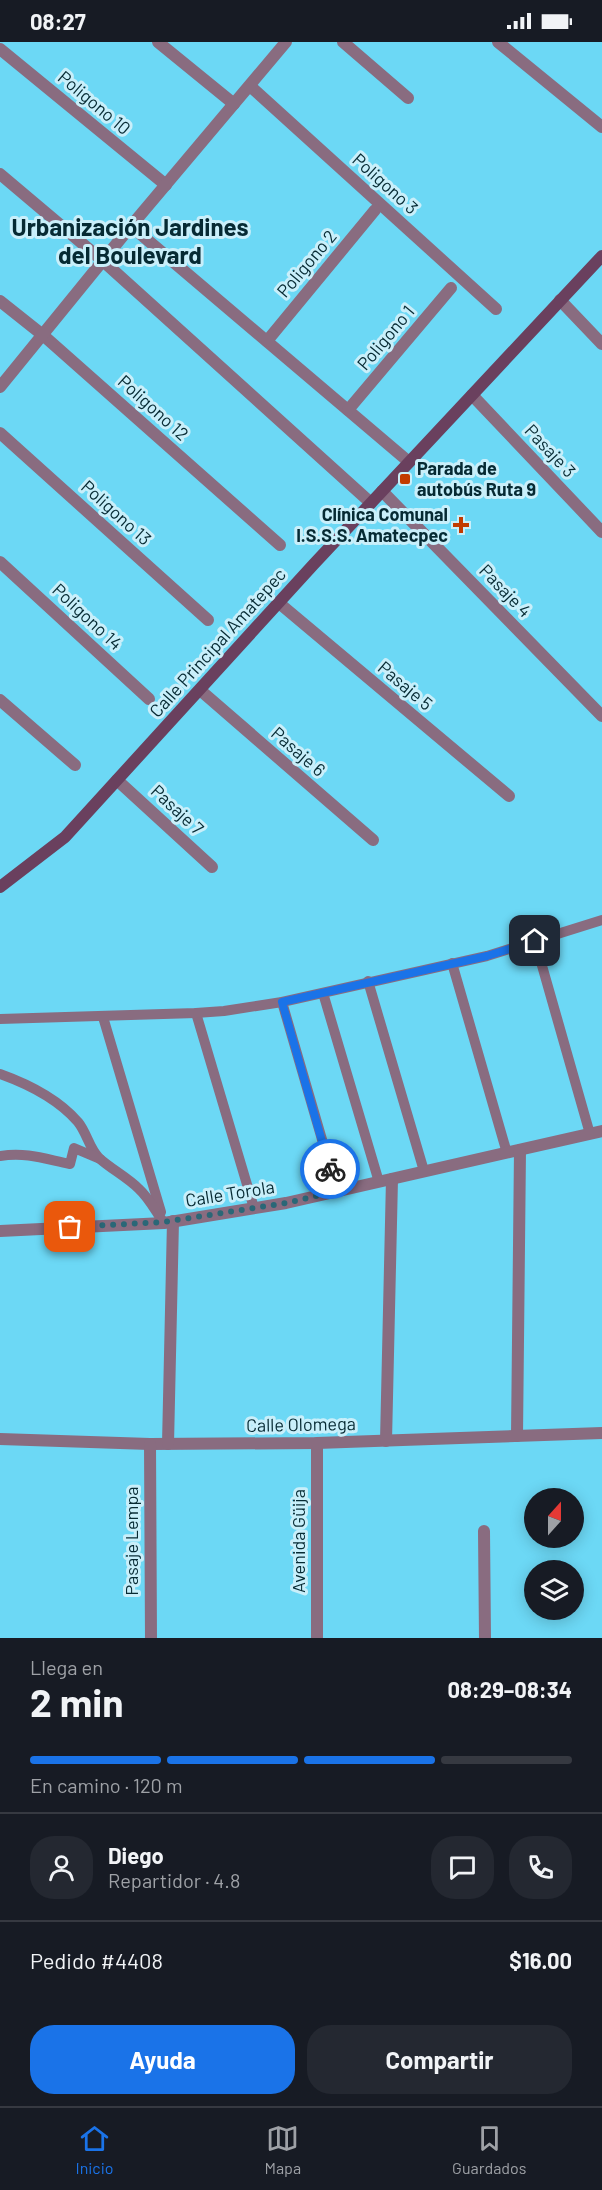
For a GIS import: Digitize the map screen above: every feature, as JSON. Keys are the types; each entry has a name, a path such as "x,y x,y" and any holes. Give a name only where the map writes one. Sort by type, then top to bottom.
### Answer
{"street":[{"path":"158,42 234,104"},
{"path":"0,387 44,336 131,226 286,42"},
{"path":"343,42 408,98"},
{"path":"498,42 602,128"},
{"name":"Poligono 10","path":"0,49 166,185"},
{"name":"Poligono 3","path":"249,86 496,309"},
{"path":"0,174 103,261 371,503"},
{"name":"Poligono 2","path":"267,341 375,210"},
{"path":"131,226 409,462"},
{"name":"Calle Principal Amatepec","path":"0,887 65,837 382,491 602,256"},
{"name":"Poligono 1","path":"348,410 451,288"},
{"path":"560,300 602,344"},
{"name":"Poligono 12","path":"0,301 44,336 280,545"},
{"name":"Pasaje 3","path":"472,394 602,532"},
{"name":"Poligono 13","path":"0,433 208,620"},
{"name":"Pasaje 4","path":"382,491 602,716"},
{"name":"Poligono 14","path":"0,562 149,699"},
{"name":"Pasaje 5","path":"279,603 509,796"},
{"name":"Pasaje 6","path":"200,690 373,840"},
{"path":"0,700 75,765"},
{"name":"Pasaje 7","path":"117,780 212,867"},
{"name":"Calle Torola","path":"0,1231 168,1222 254,1208 596,1133"},
{"path":"517,1436 520,1150"},
{"path":"386,1441 392,1179"},
{"path":"168,1222 168,1444"},
{"name":"Calle Olomega","path":"0,1438 150,1444 317,1443 602,1433"},
{"name":"Avenida Güija","path":"317,1443 317,1638"},
{"name":"Pasaje Lempa","path":"150,1444 151,1638"},
{"path":"484,1531 485,1638"}],"lane":[{"path":"0,1020 196,1013 282,1002 487,956 602,920"},
{"path":"535,941 596,1133"},
{"path":"452,963 507,1153"},
{"path":"369,981 424,1172"},
{"path":"323,993 379,1182"},
{"path":"282,1002 337,1191"},
{"path":"196,1013 254,1208"},
{"path":"103,1017 168,1222"},
{"path":"0,1074 19,1080 54,1101 78,1123 90,1140 93,1151 100,1159 141,1190 168,1222"},
{"path":"0,1156 16,1153 31,1154 70,1164 74,1148 100,1159"}],"way so far":[{"path":"70,1227 164,1222 286,1203 337,1191 330,1169"}],"place":[{"name":"Parada de autobús Ruta 9","path":"405,479"},
{"name":"Clínica Comunal I.S.S.S. Amatecpec","path":"461,525"}],"district":[{"name":"Urbanización Jardines del Boulevard","path":"130,242"}],"route":[{"path":"330,1169 282,1002 487,956 535,941"}]}
